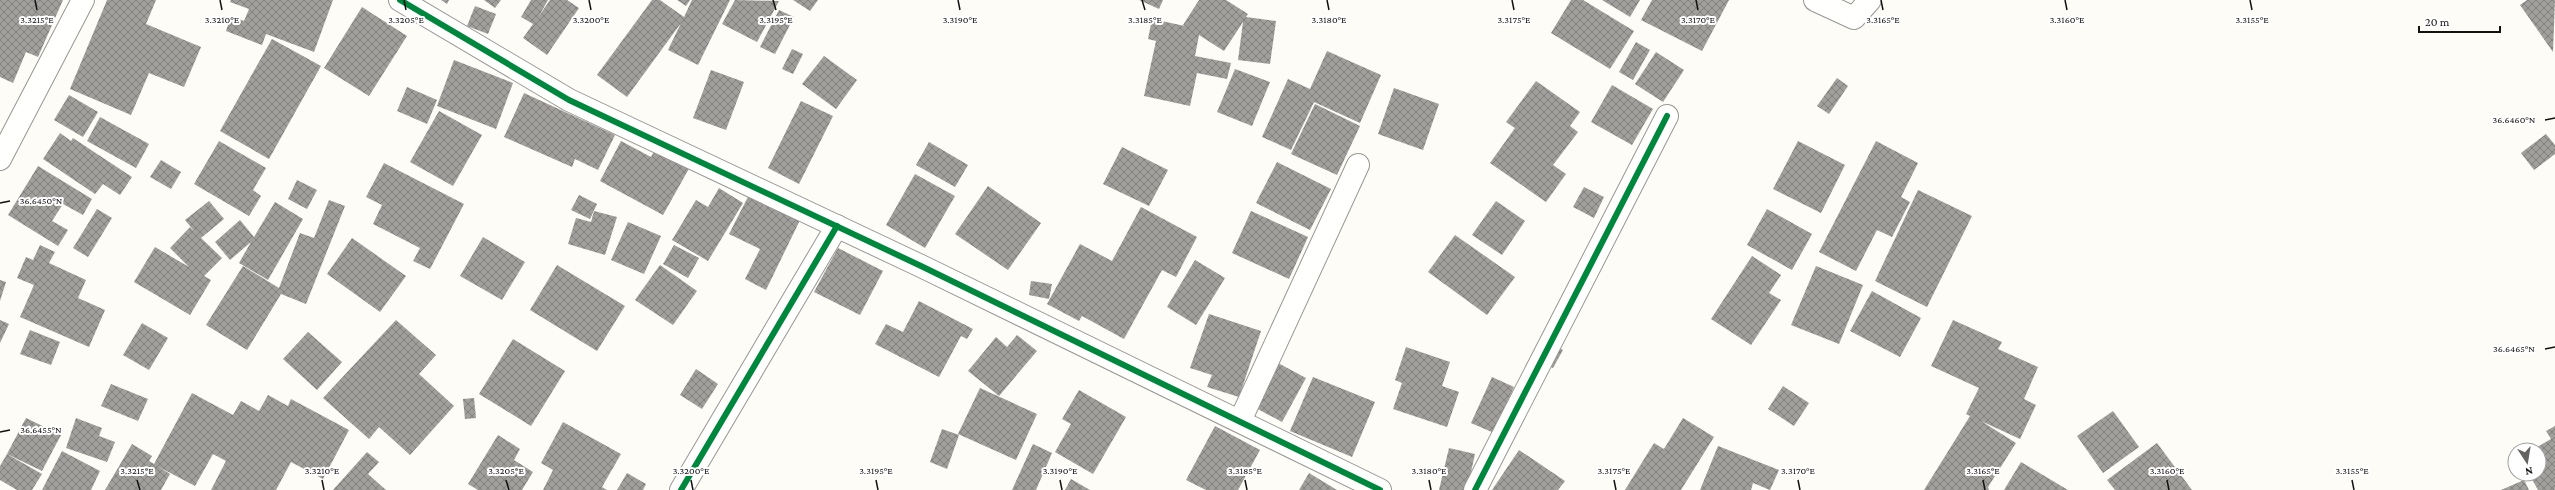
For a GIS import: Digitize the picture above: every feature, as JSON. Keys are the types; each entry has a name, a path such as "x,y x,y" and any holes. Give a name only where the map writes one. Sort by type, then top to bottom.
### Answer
{"street":[{"path":"2,149 83,0"},
{"path":"400,0 568,100 837,226 1380,490"},
{"path":"1815,0 1854,18 1870,0"},
{"path":"1475,490 1667,116"},
{"path":"1240,422 1358,165"},
{"path":"681,490 837,226"}],"building":[{"path":"0,0 63,0 38,57 26,52 13,83 0,77"},
{"path":"107,0 156,0 146,24 201,47 184,87 149,73 131,115 70,89"},
{"path":"231,0 333,0 314,52 266,34 262,45 226,31 231,16 244,21 249,9 230,2"},
{"path":"441,0 449,0 447,4"},
{"path":"484,0 501,0 495,8"},
{"path":"531,0 548,0 539,16 550,0 567,0 579,8 547,55 523,38 533,24 521,17"},
{"path":"652,0 660,0 684,17 692,0 730,0 698,65 668,50 681,23 627,97 597,75"},
{"path":"677,0 690,0 686,6"},
{"path":"735,0 779,1 757,42 722,24"},
{"path":"793,0 818,0 810,11"},
{"path":"1139,0 1163,0 1159,9"},
{"path":"1199,0 1226,0 1248,14 1246,17 1276,21 1270,64 1238,60 1243,22 1224,51 1199,35 1195,56 1231,63 1227,79 1197,73 1190,106 1144,96 1156,41 1148,39 1152,19 1185,26 1183,25"},
{"path":"1571,0 1583,0 1634,31 1610,69 1551,33"},
{"path":"1602,0 1640,0 1630,17"},
{"path":"1652,0 1729,0 1702,51 1641,20"},
{"path":"2527,0 2555,0 2553,52 2520,5"},
{"path":"475,6 496,14 488,34 467,26"},
{"path":"362,7 407,36 369,96 324,68"},
{"path":"779,10 794,17 775,54 760,47"},
{"path":"272,39 321,66 269,159 220,131"},
{"path":"1636,42 1650,50 1633,80 1619,72"},
{"path":"792,49 803,54 793,74 782,69"},
{"path":"1327,51 1381,75 1360,123 1314,102 1291,150 1262,137 1288,79 1310,89"},
{"path":"1656,52 1684,70 1663,102 1635,84"},
{"path":"824,56 857,80 836,109 802,84"},
{"path":"454,60 513,83 496,129 437,106"},
{"path":"1235,69 1270,82 1252,126 1217,112"},
{"path":"711,70 744,82 726,130 693,118"},
{"path":"1837,78 1848,86 1829,114 1817,106"},
{"path":"1536,81 1580,112 1570,126 1578,132 1553,165 1566,174 1546,202 1490,163 1515,128 1506,122"},
{"path":"1612,85 1653,109 1632,145 1591,122"},
{"path":"407,87 437,100 427,124 397,111"},
{"path":"1394,88 1439,104 1423,150 1378,134"},
{"path":"524,93 615,135 598,170 575,159 572,167 504,137"},
{"path":"69,95 98,112 83,137 54,120"},
{"path":"801,101 833,116 799,184 768,168"},
{"path":"1315,104 1360,126 1337,175 1291,154"},
{"path":"439,111 482,135 453,186 410,162"},
{"path":"100,117 149,144 136,168 87,141"},
{"path":"60,133 71,141 73,138 132,177 120,195 103,184 95,194 43,159"},
{"path":"2546,134 2555,145 2555,154 2534,170 2521,153"},
{"path":"219,141 266,168 253,190 261,196 249,216 194,184"},
{"path":"621,141 651,157 656,148 691,165 663,215 600,181"},
{"path":"1798,141 1845,165 1821,213 1773,189"},
{"path":"1876,141 1918,163 1901,197 1910,202 1892,237 1877,230 1856,271 1819,252"},
{"path":"929,142 968,165 955,187 916,165"},
{"path":"1122,147 1168,170 1149,206 1103,184"},
{"path":"161,160 181,172 171,189 150,177"},
{"path":"1277,162 1331,189 1310,230 1256,203"},
{"path":"384,163 464,204 430,269 413,261 420,248 373,224 382,205 366,197"},
{"path":"38,166 92,199 83,215 63,204 52,221 68,230 58,246 8,215"},
{"path":"915,174 955,196 925,248 886,225"},
{"path":"297,180 317,190 307,209 288,199"},
{"path":"988,186 1041,223 1008,270 955,234"},
{"path":"1584,187 1604,197 1594,218 1573,207"},
{"path":"719,188 743,203 708,261 672,240 696,200 708,207"},
{"path":"752,189 803,214 766,290 745,279 760,249 729,234"},
{"path":"1918,190 1972,216 1927,307 1875,281"},
{"path":"579,195 597,204 590,219 571,210"},
{"path":"329,200 345,206 306,304 281,294 247,350 206,325 243,266 279,288 300,233 314,238"},
{"path":"209,201 224,219 201,238 222,258 204,276 211,280 190,315 134,282 155,247 189,267 170,248 190,227 195,232 185,220"},
{"path":"1496,201 1525,221 1502,255 1472,235"},
{"path":"275,202 303,219 268,280 239,263 251,242 230,260 215,242 240,220 254,237"},
{"path":"1141,207 1197,237 1176,277 1162,270 1124,339 1082,316 1079,321 1047,304 1080,244 1112,261"},
{"path":"97,209 112,218 88,257 73,248"},
{"path":"1767,209 1812,234 1792,270 1747,245"},
{"path":"594,211 617,217 605,255 568,244 576,218 591,222"},
{"path":"1251,211 1308,237 1289,279 1232,253"},
{"path":"628,222 661,236 644,274 611,260"},
{"path":"1455,235 1515,277 1487,315 1428,272"},
{"path":"483,237 525,262 502,300 460,276"},
{"path":"352,238 406,276 380,312 327,274"},
{"path":"40,245 55,252 49,263 86,280 78,298 105,310 89,347 20,317 34,285 17,278 26,257 33,260"},
{"path":"674,245 699,258 688,278 663,264"},
{"path":"838,248 883,271 860,315 814,292"},
{"path":"1752,256 1781,275 1769,293 1781,300 1751,345 1711,319"},
{"path":"1195,260 1225,278 1196,325 1167,307"},
{"path":"557,265 625,306 597,351 530,310"},
{"path":"660,265 697,291 673,325 635,300"},
{"path":"1816,266 1863,285 1839,344 1791,325"},
{"path":"0,280 6,282 0,301"},
{"path":"1031,281 1052,284 1049,299 1029,295"},
{"path":"1872,291 1921,318 1900,357 1850,331"},
{"path":"919,301 973,329 967,339 961,336 939,377 875,344 886,324 903,332"},
{"path":"1209,314 1261,331 1239,397 1207,387 1212,375 1190,368"},
{"path":"0,320 9,324 0,343"},
{"path":"396,320 436,355 419,374 454,406 410,455 379,427 369,439 323,398"},
{"path":"1953,320 2002,342 1998,349 2038,367 2024,399 2036,405 2020,439 1981,421 2016,443 1988,487 1989,490 1924,490 1970,416 1966,414 1979,388 1931,366"},
{"path":"142,323 168,338 149,370 123,355"},
{"path":"30,330 60,342 51,365 20,354"},
{"path":"308,332 342,362 317,390 283,359"},
{"path":"1017,335 1037,351 999,396 968,371 996,337 1007,347"},
{"path":"513,339 565,371 531,426 479,394"},
{"path":"1553,345 1563,350 1553,368 1543,363"},
{"path":"1406,347 1450,362 1442,386 1459,392 1447,427 1393,409 1402,383 1395,380"},
{"path":"1278,363 1306,378 1282,422 1254,407"},
{"path":"696,369 718,384 702,409 680,395"},
{"path":"1313,377 1375,402 1352,457 1290,431"},
{"path":"1492,377 1514,387 1494,433 1471,423"},
{"path":"111,384 148,399 138,421 101,406"},
{"path":"1783,386 1809,403 1794,426 1768,409"},
{"path":"980,388 1037,414 1016,460 958,434"},
{"path":"1079,390 1126,417 1093,474 1055,452 1071,424 1062,419"},
{"path":"192,393 233,415 241,401 259,411 268,395 288,406 291,399 349,430 323,479 291,462 276,490 211,490 226,461 213,454 195,486 159,467 170,474 161,490 105,490 132,444 152,456 149,461 154,464"},
{"path":"474,398 476,418 465,419 463,399"},
{"path":"2113,411 2139,447 2103,473 2077,436"},
{"path":"26,418 61,435 42,471 7,454"},
{"path":"76,418 102,428 99,436 115,442 107,462 66,448"},
{"path":"1683,418 1714,437 1681,490 1625,490 1654,443 1664,449"},
{"path":"563,422 621,454 602,487 607,490 543,490 553,470 541,463"},
{"path":"1215,426 1260,450 1238,490 1206,490 1186,480"},
{"path":"2555,426 2555,490 2538,490 2534,482 2547,482 2546,442 2551,439 2546,431"},
{"path":"942,429 959,435 947,469 930,462"},
{"path":"498,435 520,449 514,460 533,472 522,490 478,490 468,484"},
{"path":"2157,443 2192,490 2115,490 2107,480"},
{"path":"1033,444 1052,453 1036,490 1012,490"},
{"path":"1718,446 1779,470 1770,490 1753,483 1751,490 1700,490"},
{"path":"1449,448 1475,454 1467,490 1439,490"},
{"path":"1519,450 1565,481 1558,490 1492,490"},
{"path":"62,451 100,471 91,490 42,490"},
{"path":"367,452 379,462 368,474 386,490 333,490"},
{"path":"7,454 42,474 32,490 17,490 0,480 0,466"},
{"path":"2021,462 2068,490 2004,490"},
{"path":"627,473 646,484 643,490 617,490"},
{"path":"1309,473 1337,490 1299,490"},
{"path":"1071,479 1090,490 1065,490"},
{"path":"2519,482 2525,482 2529,490 2501,490"}],"cycle path":[{"path":"400,0 569,100 921,266 1380,490"},
{"path":"1475,490 1667,116"},
{"path":"681,490 837,226"}]}
